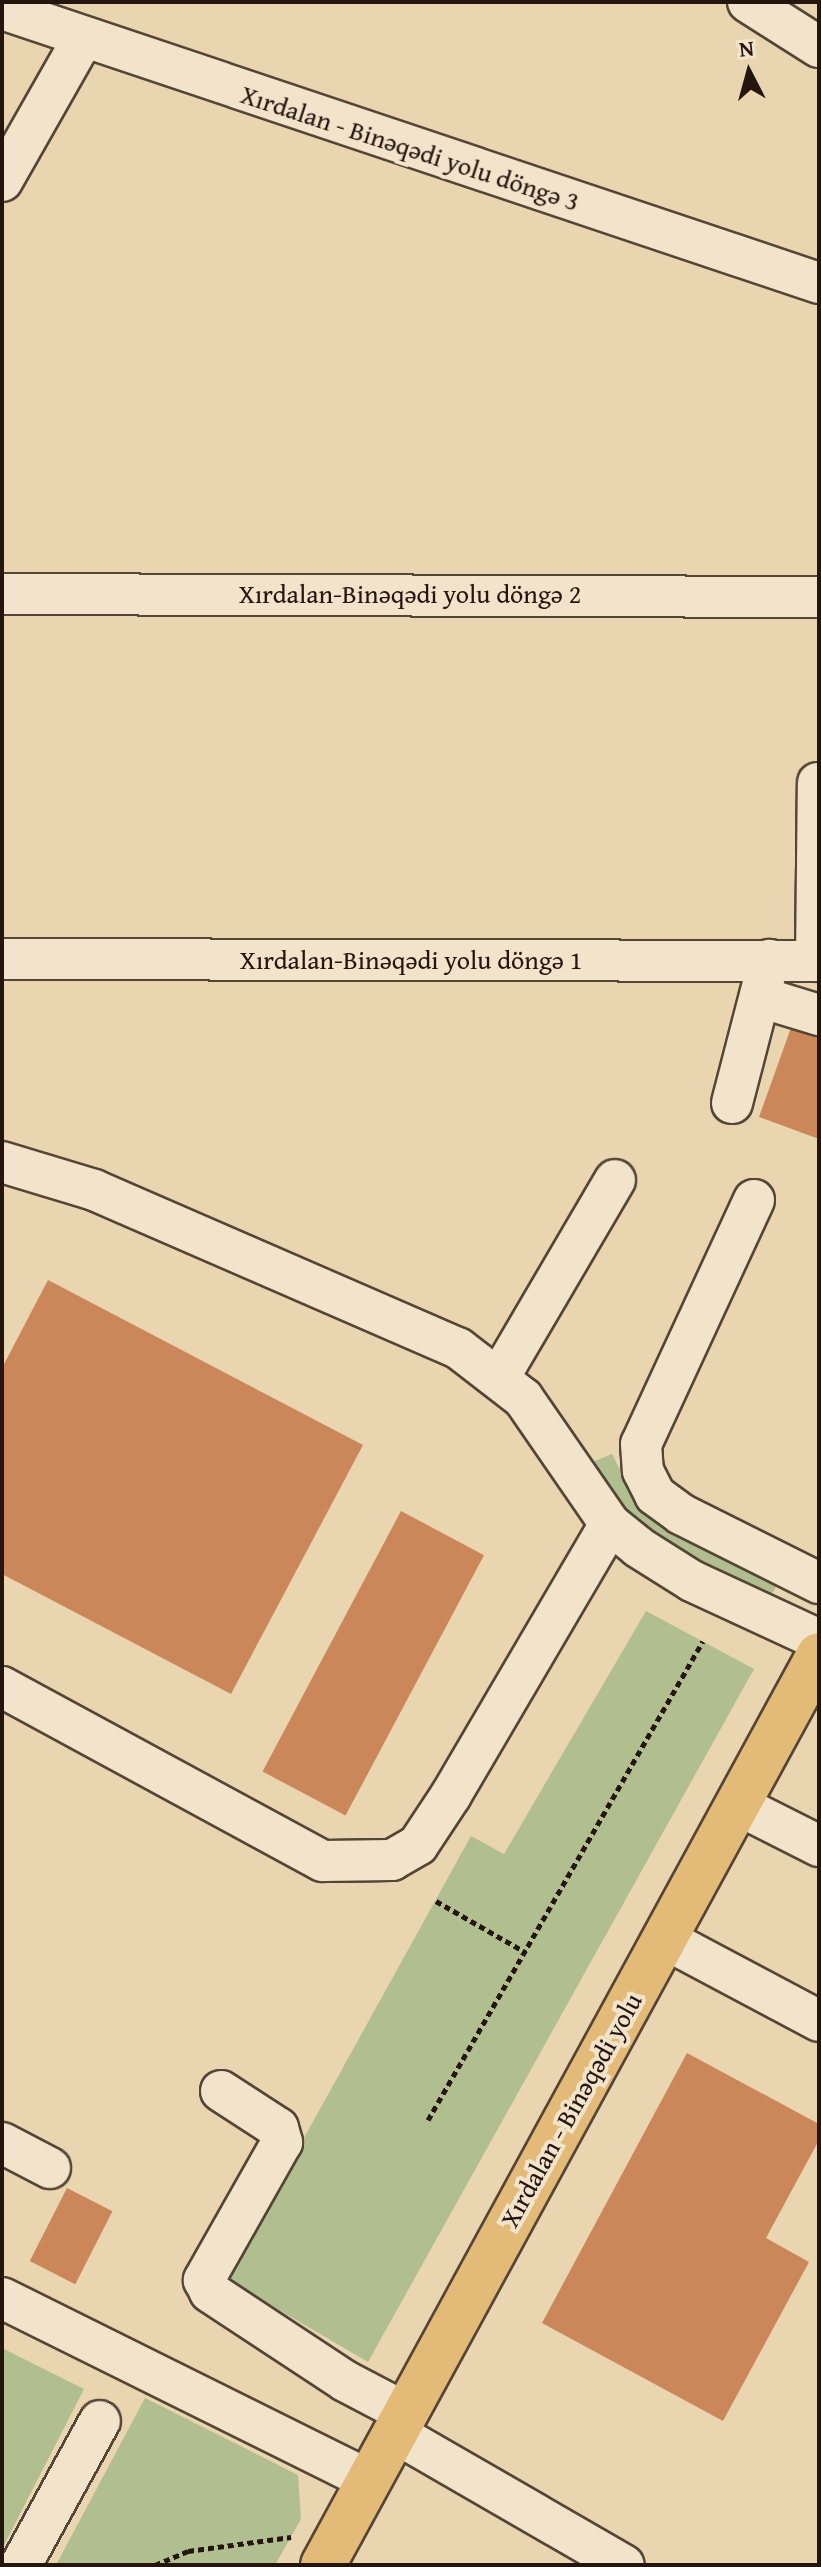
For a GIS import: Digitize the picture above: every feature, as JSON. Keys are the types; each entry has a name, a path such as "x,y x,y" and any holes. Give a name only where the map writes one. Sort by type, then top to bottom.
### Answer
{"main road":[{"name":"Xırdalan - Binəqədi yolu","path":"323,2565 819,1655"}],"street":[{"path":"748,2 819,47"},
{"name":"Xırdalan - Binəqədi yolu döngə 3","path":"2,9 82,40 819,283"},
{"path":"2,181 82,40"},
{"name":"Xırdalan-Binəqədi yolu döngə 2","path":"2,594 819,597"},
{"path":"818,783 818,961"},
{"name":"Xırdalan-Binəqədi yolu döngə 1","path":"2,959 765,979 818,961"},
{"path":"732,1103 765,979 819,1015"},
{"path":"2,1162 94,1190 458,1348 500,1376 523,1398 610,1524 692,1581 819,1640"},
{"path":"500,1376 615,1180"},
{"path":"754,1200 641,1444 643,1471 655,1495 681,1514 819,1583"},
{"path":"2,1687 323,1861 392,1860 418,1845 451,1795 610,1524"},
{"path":"738,1805 819,1846"},
{"path":"665,1939 819,2021"},
{"path":"221,2091 278,2128 282,2142 204,2280 210,2292 345,2381 400,2423 624,2565"},
{"path":"2,2143 50,2168"},
{"path":"2,2298 368,2480"},
{"path":"21,2565 100,2421"}],"path":[{"path":"428,2120 703,1641"},
{"path":"436,1901 525,1952"},
{"path":"155,2565 188,2551 291,2537"}],"green space":[{"path":"612,1454 632,1493 781,1579 767,1601 638,1530 590,1463"},
{"path":"646,1611 754,1669 368,2362 226,2279 471,1836 504,1854"},
{"path":"2,2348 84,2389 2,2549"},
{"path":"145,2398 298,2475 301,2519 275,2565 56,2565"}],"building":[{"path":"792,1025 819,1035 819,1139 759,1117"},
{"path":"48,1280 363,1445 231,1694 2,1574 2,1368"},
{"path":"401,1511 484,1555 346,1816 263,1771"},
{"path":"687,2053 819,2124 819,2140 766,2238 809,2262 723,2421 542,2323"},
{"path":"67,2188 112,2211 75,2284 30,2261"}]}
